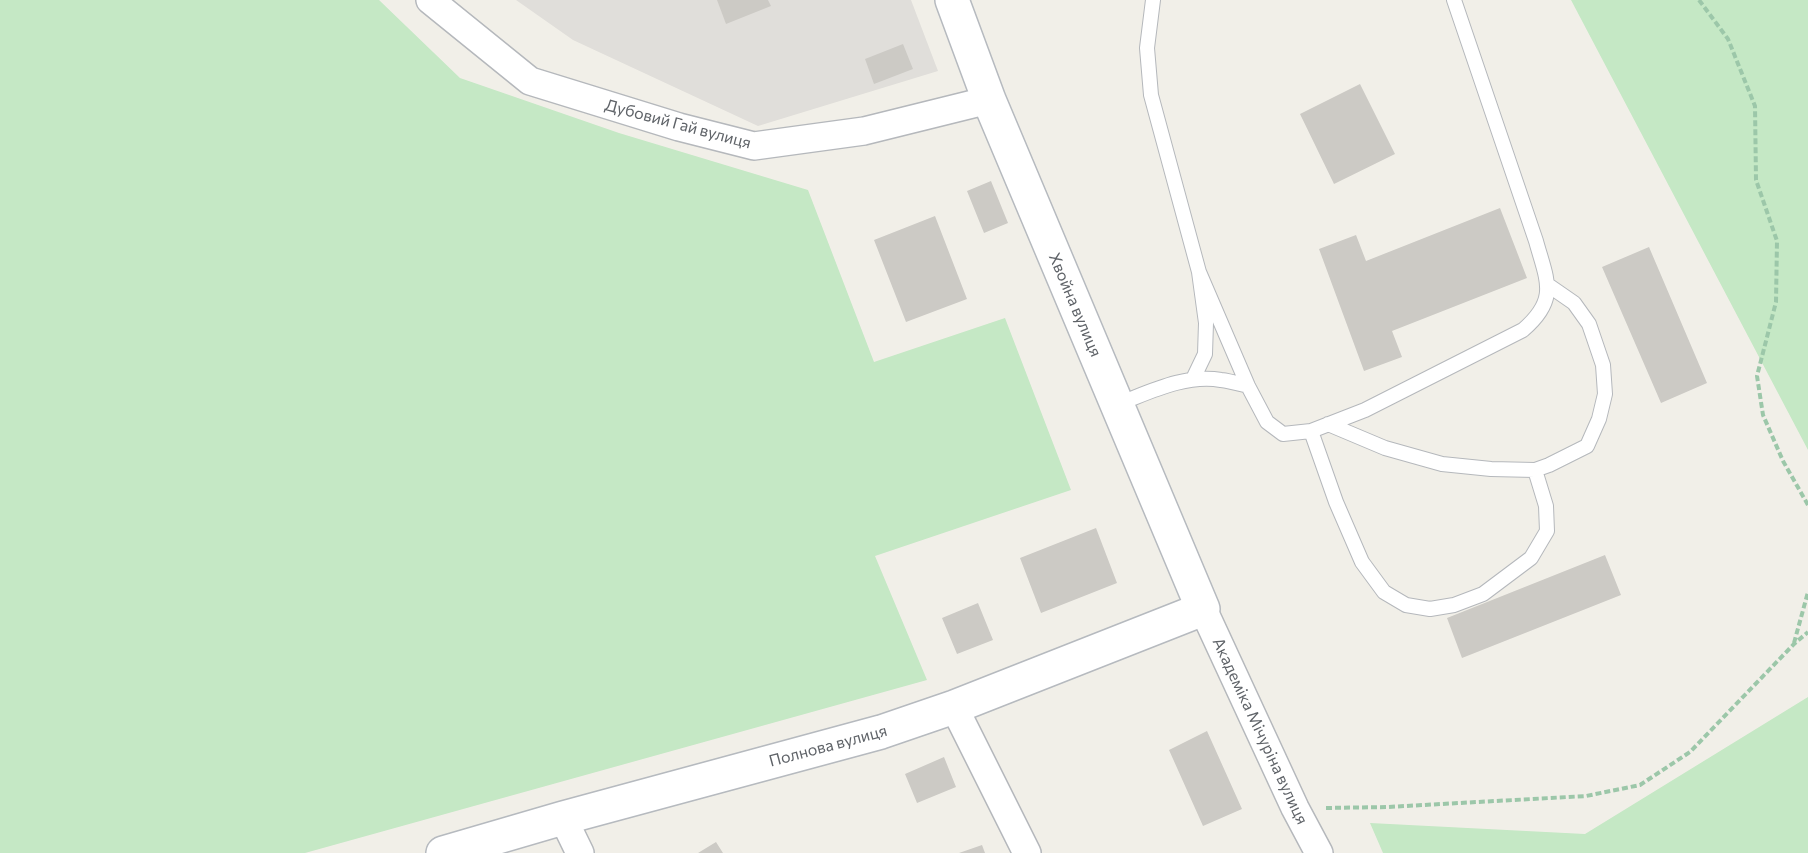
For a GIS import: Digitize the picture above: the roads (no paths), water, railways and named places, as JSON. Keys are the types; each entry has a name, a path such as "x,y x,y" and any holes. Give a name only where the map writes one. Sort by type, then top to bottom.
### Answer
{"street":[{"name":"Дубовий Гай вулиця","path":"430,0 530,81 679,127 754,146 864,131 989,100"},
{"name":"Хвойна вулиця","path":"952,0 989,100 1203,609"},
{"name":"Полнова вулиця","path":"443,853 881,732 1203,609"},
{"name":"Академіка Мічуріна вулиця","path":"1203,609 1295,808 1319,853"},
{"path":"954,706 1027,853"},
{"path":"563,818 580,853"}],"lane":[{"path":"1154,0 1147,48 1150,95 1199,272 1206,323 1205,354 1193,379"},
{"path":"1199,272 1248,386 1267,422 1283,434 1311,431 1365,410 1523,330 1536,319 1545,305 1548,285 1536,240 1454,0"},
{"path":"1328,424 1385,448 1442,464 1491,469 1534,470 1587,447 1599,419 1605,394 1603,364 1589,324 1574,303 1548,285"},
{"path":"1117,405 1162,387 1193,379 1220,379 1248,386"},
{"path":"1311,431 1336,501 1362,562 1384,592 1406,604 1430,609 1454,606 1483,594 1531,558 1547,531 1546,506 1534,470"}]}
